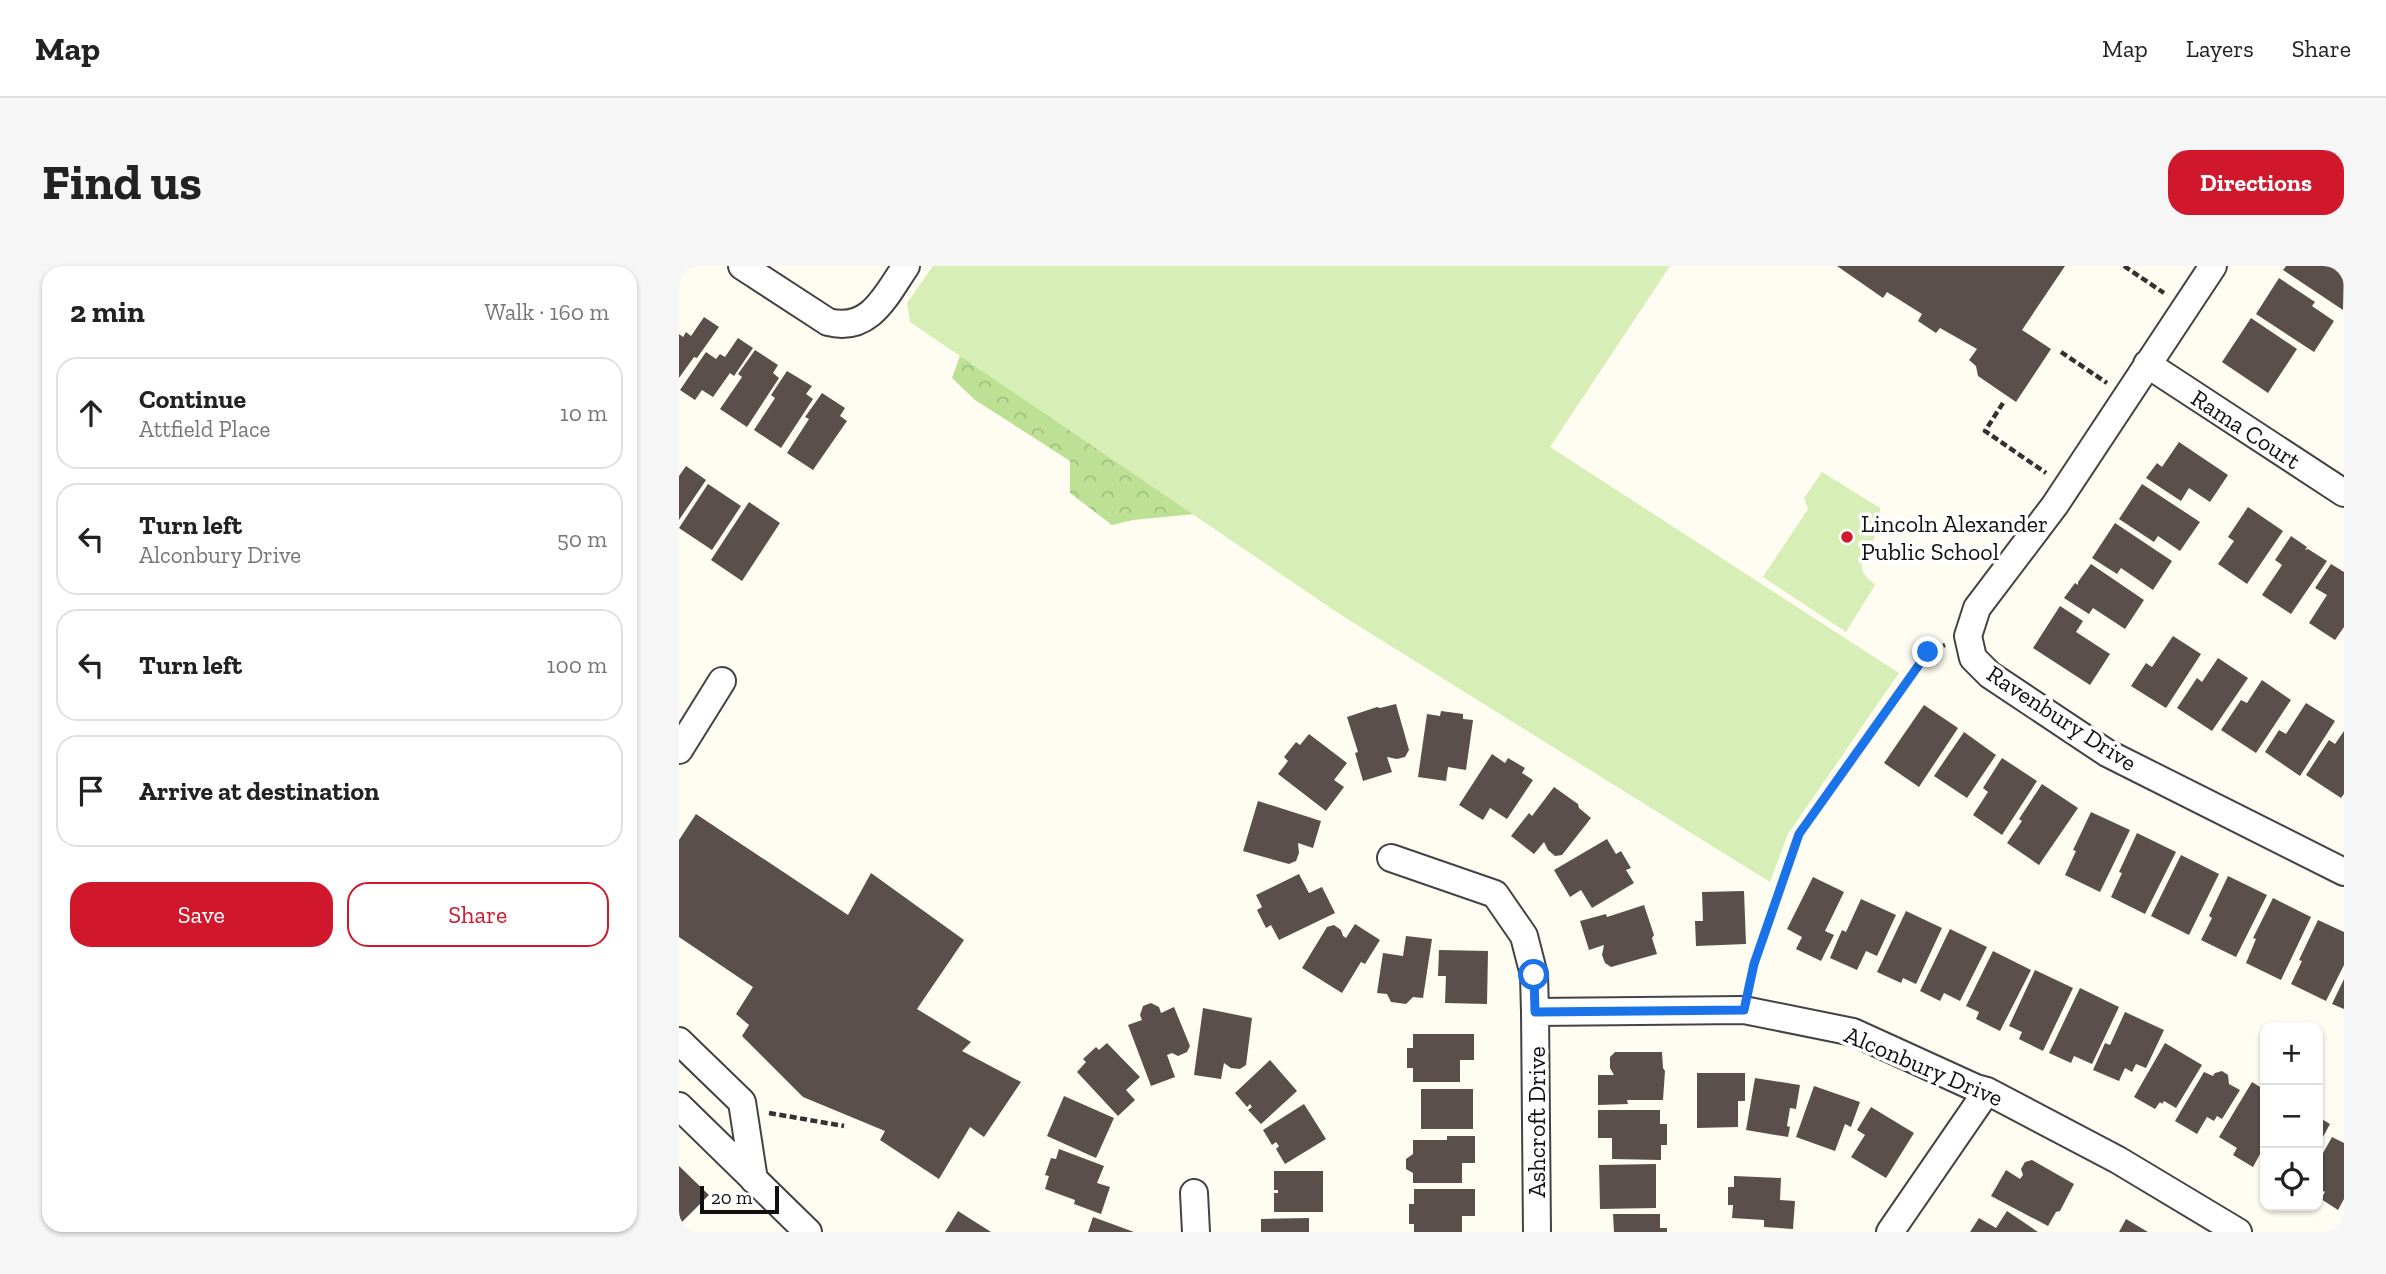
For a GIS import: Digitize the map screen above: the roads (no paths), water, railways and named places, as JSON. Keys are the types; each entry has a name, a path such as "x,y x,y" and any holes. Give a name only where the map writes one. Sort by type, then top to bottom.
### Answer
{"street":[{"path":"742,266 828,322 839,325 857,322 882,305 884,297 905,266"},
{"name":"Ravenbury Drive","path":"2213,266 2066,488 1977,608 1968,636 1973,658 1990,675 2107,753 2344,872"},
{"name":"Rama Court","path":"2147,364 2344,493"},
{"path":"679,750 722,681"},
{"name":"Ashcroft Drive","path":"1391,858 1495,894 1524,936 1534,975 1537,1232"},
{"name":"Alconbury Drive","path":"1535,1012 1744,1010 1853,1032 1987,1091 2118,1160 2238,1232"},
{"path":"679,1041 742,1102 754,1180"},
{"path":"1889,1232 1987,1091"},
{"path":"679,1106 808,1232"},
{"path":"1194,1193 1196,1232"}],"place":[{"name":"Lincoln Alexander Public School","path":"1847,537"}]}
